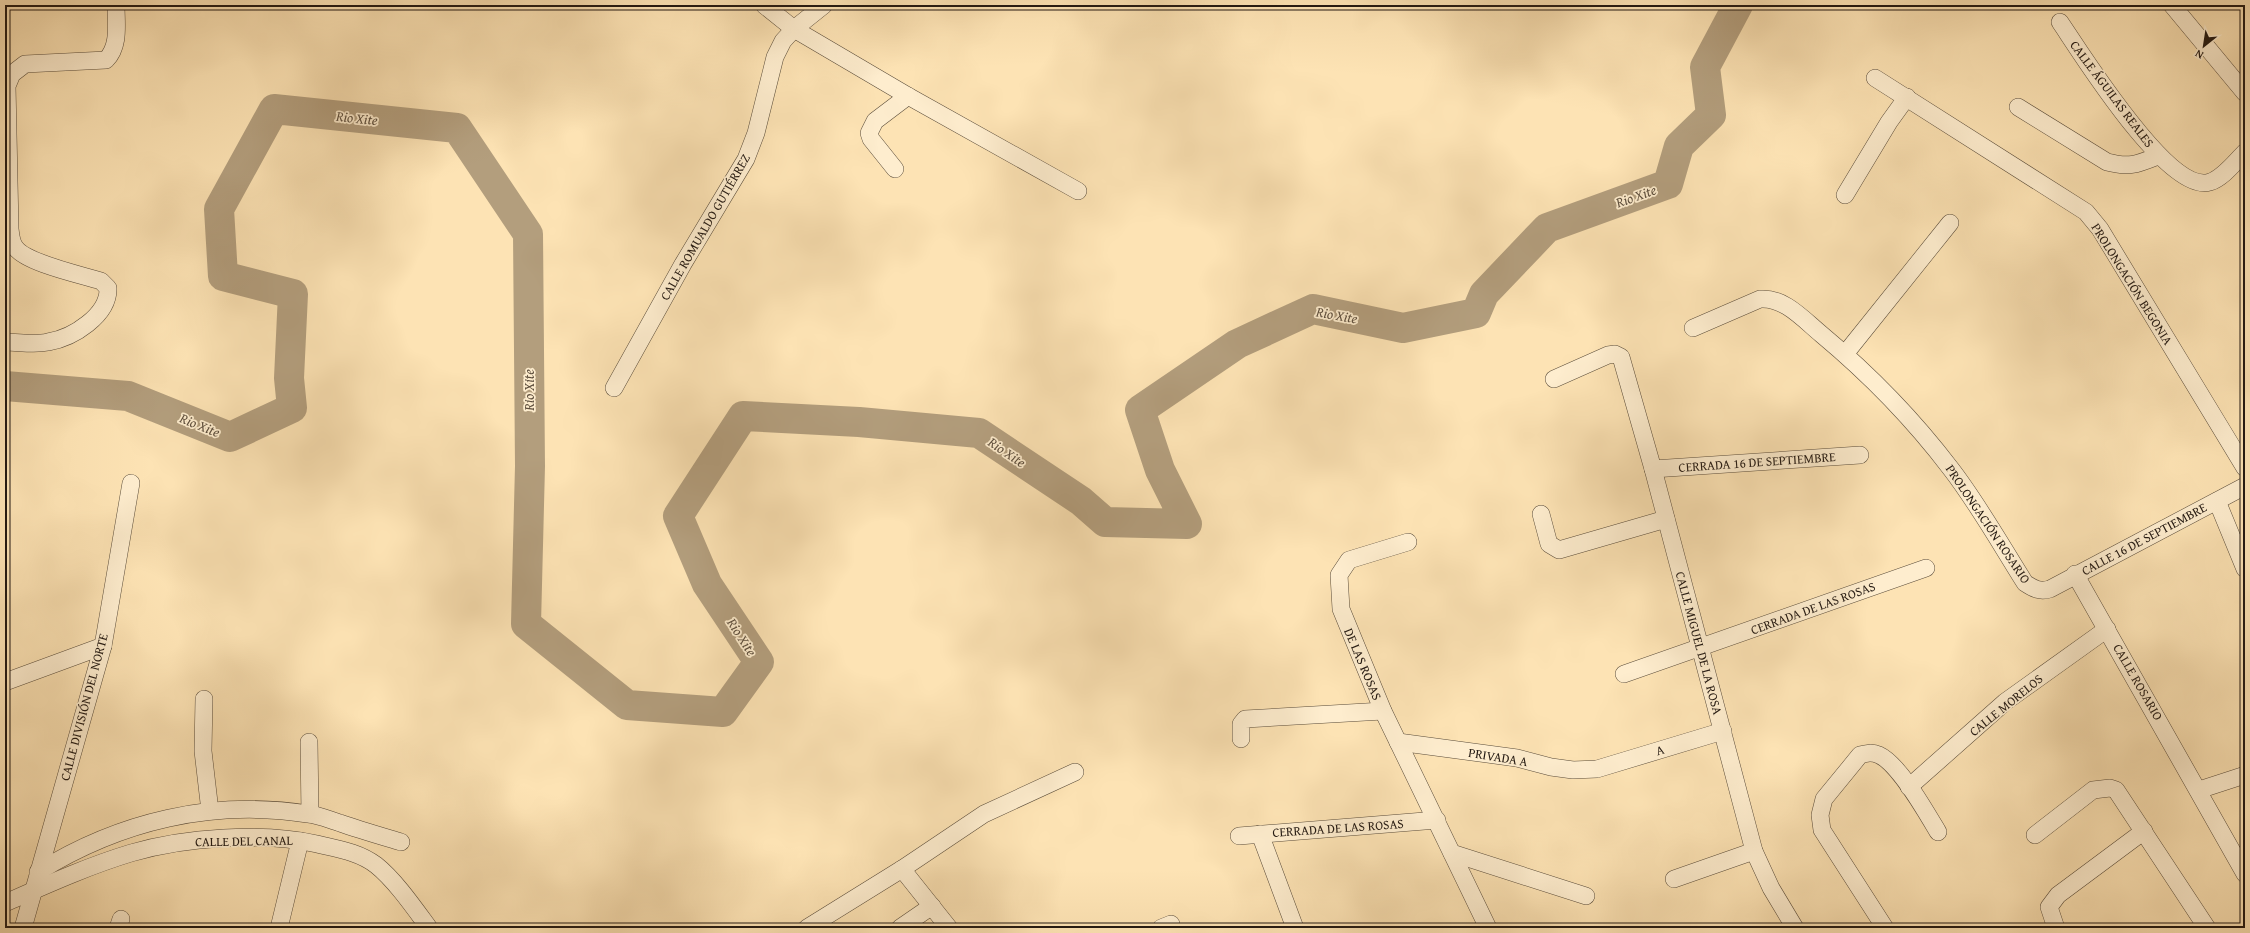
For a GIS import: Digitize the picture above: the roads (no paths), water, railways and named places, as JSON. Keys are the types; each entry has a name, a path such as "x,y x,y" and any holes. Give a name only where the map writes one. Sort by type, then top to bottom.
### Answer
{"street":[{"path":"5,342 48,342 74,334 99,312 108,298 108,288 101,281 32,260 21,254 12,242 10,229 7,86 12,74 25,64 106,60 114,51 116,44 116,5"},
{"path":"764,5 794,29 908,96 1078,191"},
{"name":"CALLE ROMUALDO GUTIÉRREZ","path":"614,388 683,264 746,159 756,133 775,57 783,41 794,29 824,5"},
{"path":"2172,5 2245,93"},
{"name":"CALLE ÁGUILAS REALES","path":"2060,22 2113,100 2158,156 2178,172 2196,181 2209,182 2217,178 2245,152"},
{"name":"PROLONGACIÓN BEGONIA","path":"1875,78 2086,212 2100,229 2245,468"},
{"path":"895,169 871,139 869,133 875,121 908,96"},
{"path":"1845,195 1889,122 1907,97"},
{"path":"2018,107 2107,162 2134,166 2158,156"},
{"path":"1845,354 1950,223"},
{"name":"PROLONGACIÓN ROSARIO","path":"1693,328 1760,299 1770,298 1794,312 1845,354 1898,405 1951,469 2025,583 2034,589 2043,591"},
{"name":"CALLE MIGUEL DE LA ROSA","path":"1554,379 1597,358 1615,354 1620,357 1624,365 1701,648 1754,851 1771,888 1795,928"},
{"name":"CERRADA 16 DE SEPTIEMBRE","path":"1653,469 1860,455"},
{"name":"CALLE DIVISIÓN DEL NORTE","path":"23,928 32,891 103,646 131,483"},
{"name":"CALLE 16 DE SEPTIEMBRE","path":"2043,591 2245,486"},
{"path":"2217,500 2245,569"},
{"path":"1540,514 1549,544 1559,550 1666,519"},
{"name":"DE LAS ROSAS","path":"1408,542 1349,560 1339,575 1341,610 1383,711 1488,928"},
{"name":"CERRADA DE LAS ROSAS","path":"1624,674 1926,568"},
{"name":"CALLE ROSARIO","path":"2075,574 2199,790 2245,874"},
{"name":"CALLE MORELOS","path":"1909,787 2005,702 2107,629"},
{"path":"5,682 103,646"},
{"path":"204,699 203,751 210,811"},
{"path":"1241,739 1240,724 1245,719 1383,711"},
{"name":"A","path":"1597,769 1723,731"},
{"path":"309,742 310,814"},
{"name":"PRIVADA A","path":"1398,742 1517,758 1551,767 1573,770 1597,769"},
{"path":"1885,928 1822,830 1820,815 1824,800 1860,755 1869,752 1879,755 1890,764 1909,787 1938,832"},
{"path":"807,928 902,869 984,814 1075,772"},
{"path":"2199,790 2245,775"},
{"path":"2035,835 2093,790 2110,788 2116,790 2144,830 2207,928"},
{"path":"38,872 65,855 124,829 159,820 210,811 270,810 310,814 401,842"},
{"name":"CERRADA DE LAS ROSAS","path":"1239,836 1437,820"},
{"path":"2056,928 2049,907 2058,895 2144,830"},
{"path":"1260,834 1295,928"},
{"name":"CALLE DEL CANAL","path":"5,903 84,869 132,853 184,843 258,838 300,841 353,852 377,866 412,905 429,928"},
{"path":"279,928 300,841"},
{"path":"1674,879 1754,851"},
{"path":"1452,853 1586,896"},
{"path":"902,869 949,928"},
{"path":"900,928 932,906"}],"waterway":[{"name":"Rio Xite","path":"5,386 128,396 230,437 292,408 289,378 293,294 223,276 219,209 274,109 457,128 528,234 530,466 526,624 627,705 723,712 759,662 707,584 678,516 743,416 859,422 979,433 1081,501 1105,522 1187,524 1160,470 1140,410 1237,344 1313,309 1403,328 1476,313 1484,294 1547,228 1668,184 1679,146 1711,115 1705,67 1738,5"}]}
